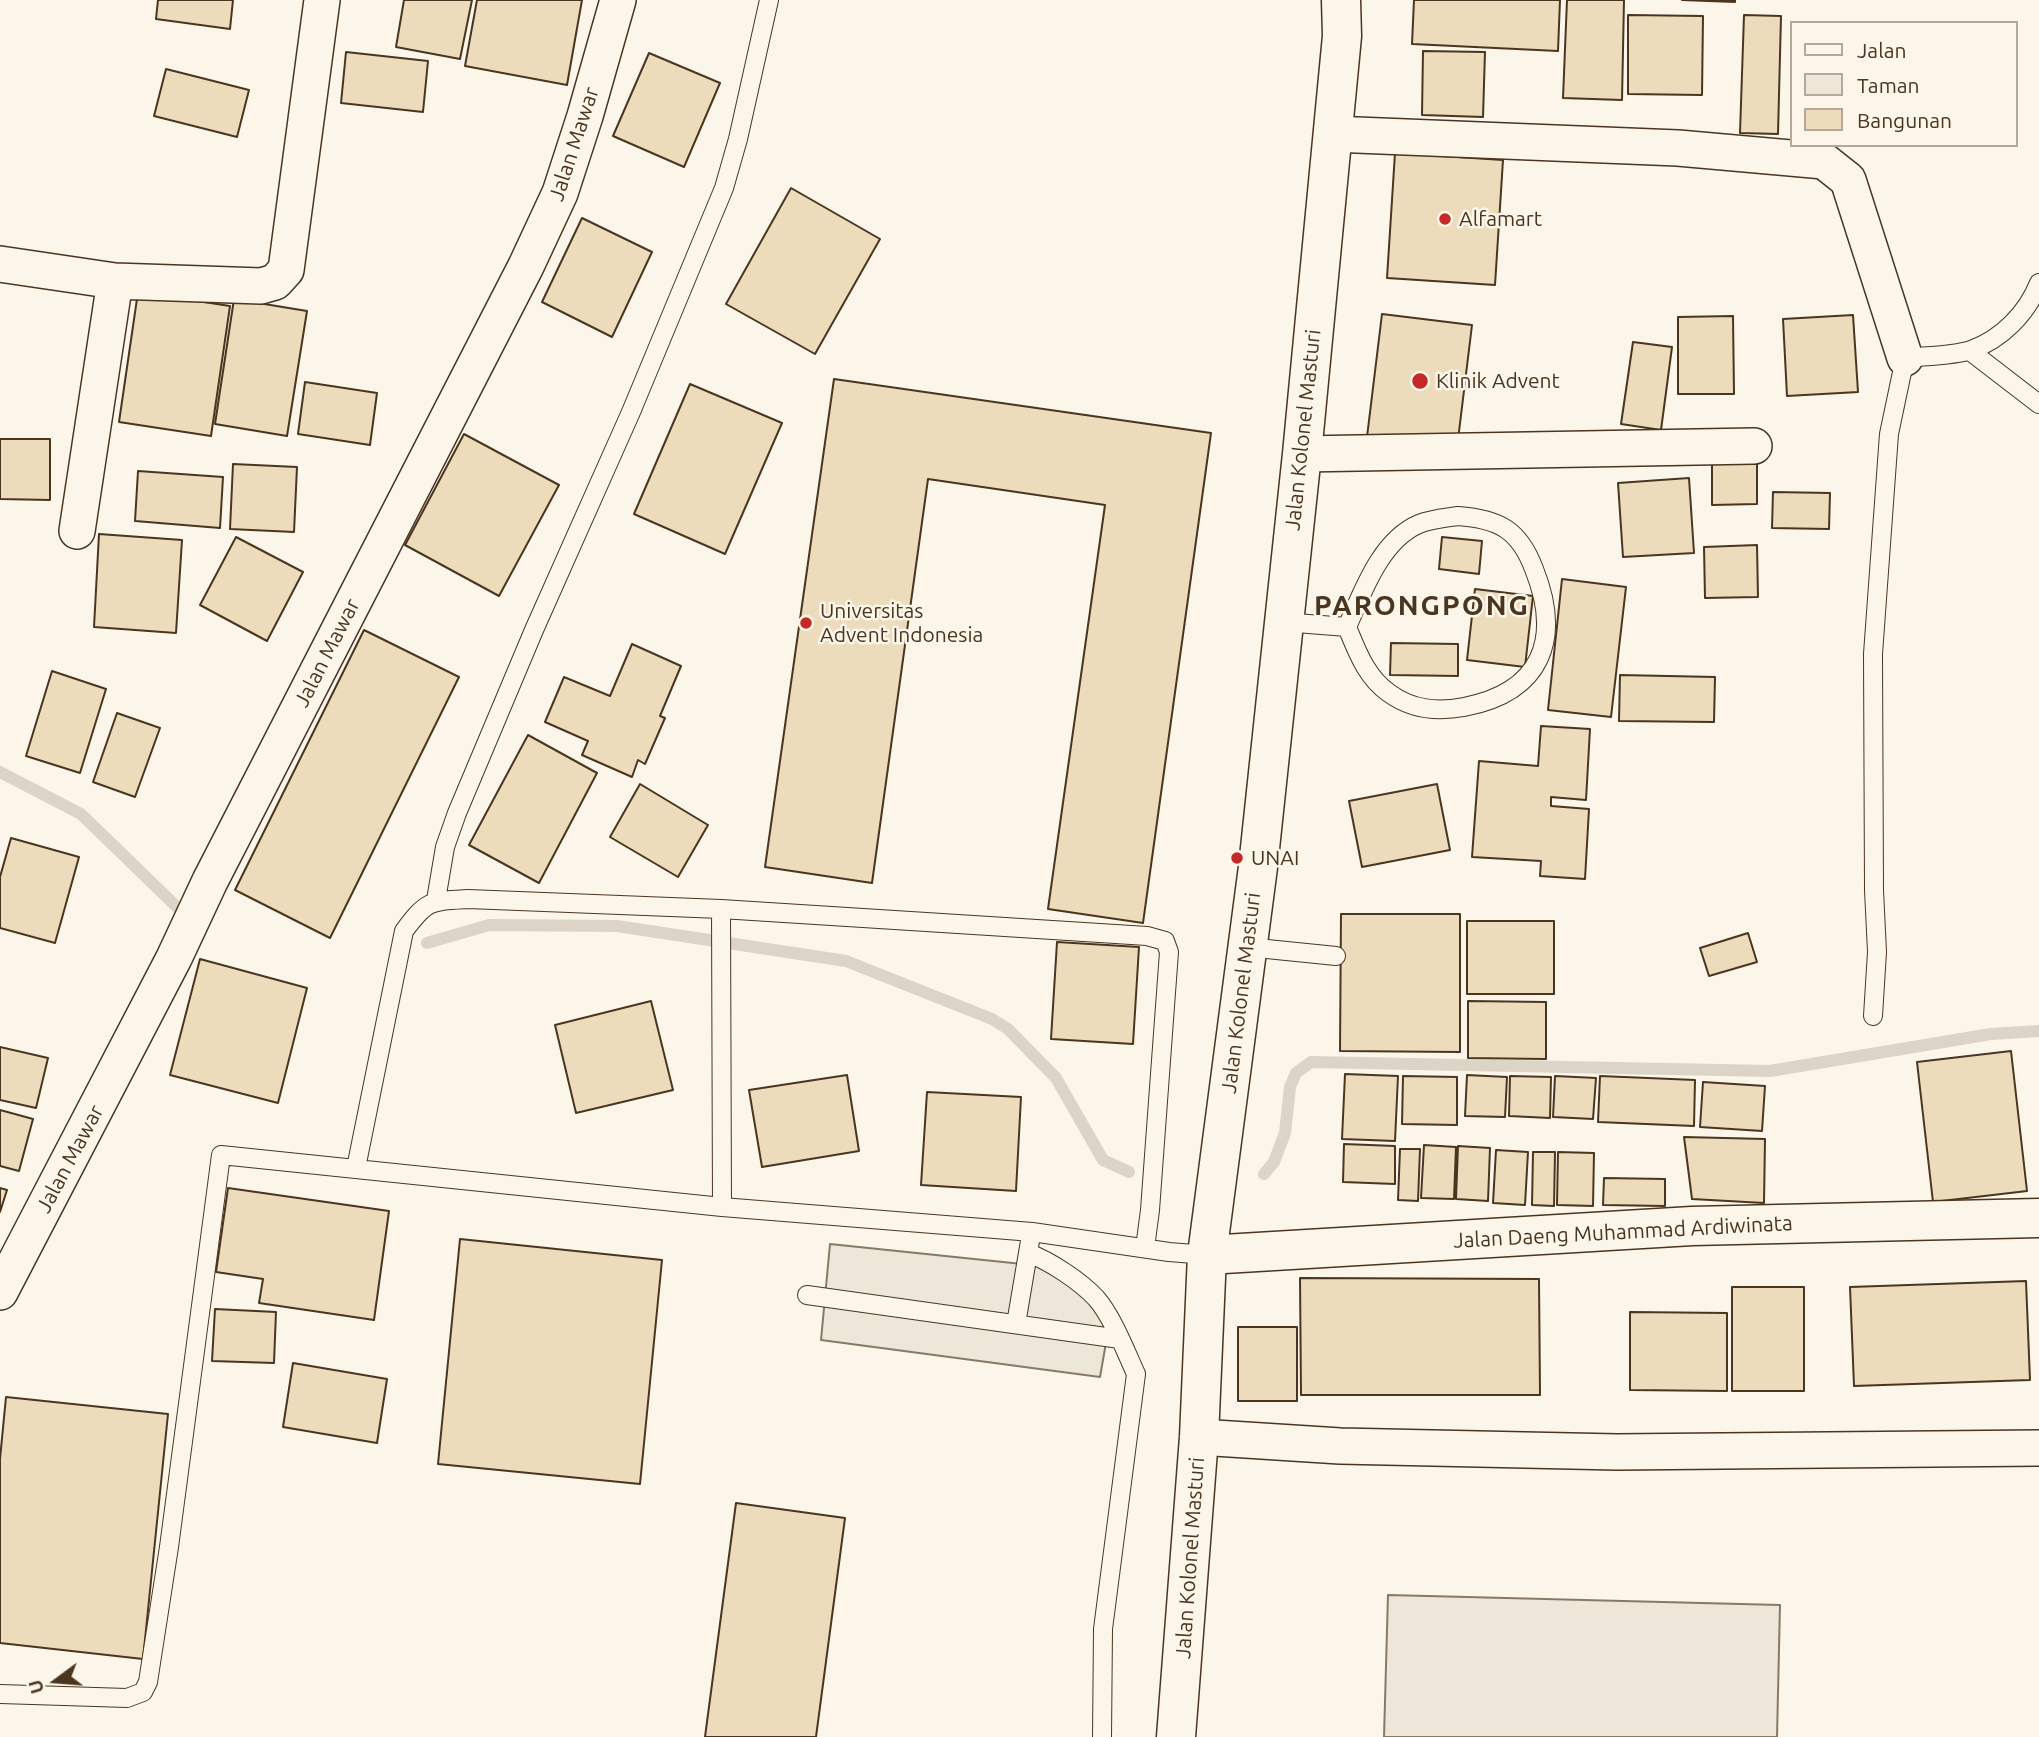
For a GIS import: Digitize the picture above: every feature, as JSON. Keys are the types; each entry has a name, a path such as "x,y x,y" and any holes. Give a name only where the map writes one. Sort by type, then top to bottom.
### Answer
{"main road":[{"name":"Jalan Kolonel Masturi","path":"1176,1737 1199,1437 1207,1255 1247,947 1283,622 1342,36 1342,0"},
{"name":"Jalan Daeng Muhammad Ardiwinata","path":"1207,1255 1692,1226 2039,1218"}],"street":[{"path":"0,264 115,281 261,286 275,282 286,270 322,0"},
{"name":"Jalan Mawar","path":"0,1292 174,958 216,868 526,266 560,193 618,0"},
{"path":"1332,134 1678,148 1824,161 1848,180 1905,358"},
{"path":"76,531 115,281"},
{"path":"1301,454 1754,446"},
{"path":"1199,1437 1340,1446 1618,1452 2039,1448"}],"lane":[{"path":"436,900 445,847 457,813 534,629 631,412 724,188 738,139 769,0"},
{"path":"1873,1016 1877,952 1874,890 1873,654 1889,434 1905,358 1969,351 2002,334 2033,298 2039,283"},
{"path":"1969,351 2039,404"},
{"path":"1458,516 1483,518 1501,525 1517,537 1529,556 1545,600 1547,628 1543,648 1520,685 1482,704 1432,710 1409,705 1374,680 1359,657 1347,626 1366,586 1394,542 1419,524 1458,516"},
{"path":"1283,622 1347,626"},
{"path":"356,1168 404,931 421,908 436,900 468,898 721,916 1147,936 1165,941 1169,952 1145,1248"},
{"path":"721,916 722,1208"},
{"path":"1247,947 1336,957"},
{"path":"0,1694 127,1698 143,1692 148,1682 171,1533 221,1155 722,1208 1032,1232 1207,1255"},
{"path":"1016,1324 1032,1232"},
{"path":"1028,1253 1048,1260 1096,1298 1120,1339 1136,1374 1103,1629 1102,1737"},
{"path":"807,1295 1120,1339"}],"green space":[{"path":"1388,1595 1780,1605 1777,1737 1384,1737"}],"shaded area":[{"path":"830,1244 1051,1267 1111,1314 1100,1377 821,1340"}],"building":[{"path":"158,0 233,0 230,29 156,19"},
{"path":"404,0 472,0 460,59 396,47"},
{"path":"477,0 582,0 567,85 465,66"},
{"path":"1414,0 1560,0 1558,51 1412,44"},
{"path":"1567,0 1624,0 1622,100 1563,98"},
{"path":"1682,0 1735,0 1735,2"},
{"path":"1628,15 1703,16 1702,95 1628,94"},
{"path":"1744,15 1781,16 1778,134 1740,133"},
{"path":"1423,51 1485,52 1483,117 1422,115"},
{"path":"346,52 428,61 423,112 341,103"},
{"path":"649,53 720,83 684,167 613,136"},
{"path":"166,69 249,90 237,137 154,116"},
{"name":"Alfamart","path":"1395,153 1503,160 1495,285 1387,278"},
{"path":"791,188 880,239 815,354 726,304"},
{"path":"582,218 652,252 612,337 542,302"},
{"path":"138,292 230,306 211,436 119,422"},
{"path":"234,299 307,311 287,436 215,424"},
{"name":"Klinik Advent","path":"1382,314 1472,325 1457,448 1367,437"},
{"path":"1853,315 1858,392 1787,396 1783,319"},
{"path":"1733,316 1734,394 1678,394 1678,317"},
{"path":"1633,342 1672,347 1661,430 1621,424"},
{"path":"834,379 1211,433 1143,923 1048,909 1105,505 928,479 872,883 765,867"},
{"path":"305,382 377,393 370,445 298,434"},
{"path":"690,384 782,423 725,554 634,514"},
{"path":"464,434 559,485 499,596 405,545"},
{"path":"0,439 50,439 50,500 0,499"},
{"path":"1712,463 1757,463 1757,504 1712,505"},
{"path":"233,464 297,467 294,532 230,529"},
{"path":"138,471 223,477 220,528 135,521"},
{"path":"1689,478 1694,553 1623,557 1618,483"},
{"path":"1773,492 1830,493 1829,529 1772,528"},
{"path":"99,534 182,540 176,633 94,627"},
{"path":"236,537 303,572 267,641 200,605"},
{"path":"1442,537 1482,541 1479,574 1439,569"},
{"path":"1757,545 1758,597 1705,598 1704,547"},
{"path":"1562,579 1626,587 1611,717 1548,710"},
{"path":"1475,589 1533,596 1525,667 1467,660"},
{"path":"364,630 459,677 330,938 235,890"},
{"path":"1391,643 1458,644 1458,676 1390,675"},
{"path":"632,644 681,666 660,716 665,718 645,764 638,760 632,777 582,755 588,741 545,722 564,677 610,696"},
{"path":"52,671 106,689 80,773 26,756"},
{"path":"1620,675 1715,677 1714,722 1619,721"},
{"path":"117,713 160,728 135,797 93,782"},
{"path":"1541,726 1590,729 1586,800 1551,797 1551,806 1589,809 1585,879 1540,876 1541,861 1472,857 1479,761 1538,766"},
{"path":"528,735 597,773 539,883 469,845"},
{"path":"640,784 708,825 678,877 610,837"},
{"path":"1437,784 1450,850 1362,867 1349,801"},
{"path":"11,838 79,857 55,943 0,928 0,877"},
{"path":"1341,914 1460,914 1460,1052 1340,1051"},
{"path":"1467,921 1554,921 1554,994 1467,994"},
{"path":"1748,933 1757,962 1709,976 1700,948"},
{"path":"1057,942 1139,947 1133,1044 1051,1039"},
{"path":"200,959 307,988 278,1103 170,1075"},
{"path":"651,1001 673,1090 576,1113 555,1025"},
{"path":"1468,1001 1546,1002 1546,1059 1468,1058"},
{"path":"0,1047 48,1058 36,1108 0,1100"},
{"path":"2011,1051 2027,1191 1933,1202 1917,1062"},
{"path":"1345,1074 1398,1076 1395,1141 1342,1139"},
{"path":"847,1075 859,1151 762,1167 749,1090"},
{"path":"1467,1075 1507,1077 1505,1117 1465,1116"},
{"path":"1403,1076 1457,1077 1457,1125 1402,1124"},
{"path":"1510,1076 1551,1077 1550,1118 1509,1116"},
{"path":"1555,1076 1596,1078 1593,1119 1553,1117"},
{"path":"1600,1076 1695,1080 1694,1126 1598,1122"},
{"path":"1703,1082 1765,1086 1762,1131 1700,1127"},
{"path":"927,1092 1021,1097 1016,1191 921,1185"},
{"path":"0,1110 33,1119 19,1171 0,1166"},
{"path":"1684,1137 1765,1139 1764,1203 1692,1199"},
{"path":"1344,1144 1395,1146 1395,1184 1343,1182"},
{"path":"1424,1145 1456,1147 1454,1199 1421,1198"},
{"path":"1458,1146 1490,1148 1488,1201 1456,1199"},
{"path":"1400,1149 1420,1149 1418,1201 1398,1200"},
{"path":"1496,1150 1528,1152 1525,1205 1493,1203"},
{"path":"1533,1152 1555,1152 1554,1206 1532,1205"},
{"path":"1558,1152 1594,1153 1593,1206 1557,1205"},
{"path":"1604,1178 1665,1179 1665,1206 1603,1205"},
{"path":"0,1188 7,1190 0,1212"},
{"path":"228,1188 389,1211 374,1320 259,1303 263,1279 216,1272"},
{"path":"460,1239 662,1260 640,1484 438,1464"},
{"path":"1300,1278 1539,1279 1540,1395 1301,1395"},
{"path":"2026,1281 2030,1380 1854,1386 1850,1287"},
{"path":"1732,1287 1804,1287 1804,1391 1732,1391"},
{"path":"215,1309 276,1312 274,1363 212,1361"},
{"path":"1630,1312 1727,1313 1727,1391 1630,1390"},
{"path":"1238,1327 1297,1327 1297,1401 1238,1401"},
{"path":"293,1363 387,1379 377,1443 283,1427"},
{"path":"6,1397 168,1414 143,1659 0,1643 0,1459"},
{"path":"736,1503 845,1518 816,1737 705,1737"}],"waterway":[{"path":"0,772 81,814 182,912"},
{"path":"427,943 489,925 617,926 846,961 992,1019 1008,1029 1056,1078 1103,1160 1129,1172"},
{"path":"1264,1174 1274,1162 1285,1133 1290,1087 1296,1073 1311,1062 1770,1071 1991,1034 2039,1031"}],"place":[{"name":"Alfamart","path":"1445,219"},
{"name":"Klinik Advent","path":"1420,381"},
{"name":"Universitas Advent Indonesia","path":"806,623"},
{"name":"UNAI","path":"1237,858"}],"district":[{"name":"PARONGPONG","path":"1422,606"}]}
